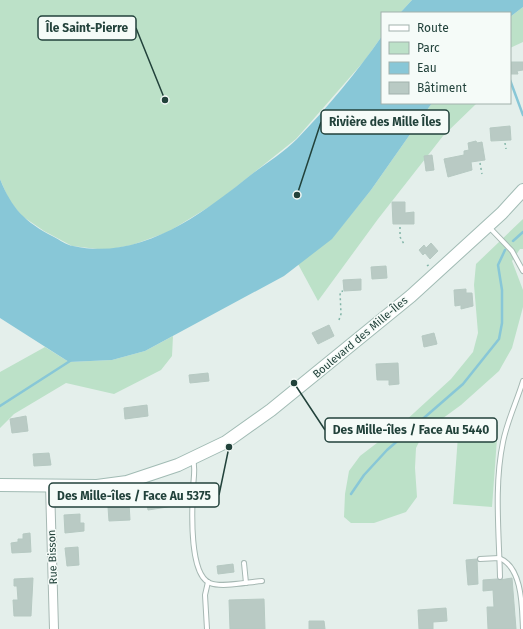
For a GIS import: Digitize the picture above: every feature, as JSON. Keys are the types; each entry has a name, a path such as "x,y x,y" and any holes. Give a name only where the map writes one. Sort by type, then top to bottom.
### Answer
{"street":[{"name":"Boulevard des Mille-Îles","path":"502,213 523,190"},
{"name":"Boulevard des Mille-Îles","path":"0,485 97,486 127,482 193,459 234,438 276,406 411,296 487,226 523,197"},
{"name":"Rue Bisson","path":"50,485 54,629"}],"lane":[{"path":"487,226 512,251 523,271"},
{"path":"500,576 499,502 502,451 506,432 523,381"},
{"path":"193,459 194,549 199,571 204,580 217,584 262,582"},
{"path":"480,558 499,558 509,565 519,586 523,629"},
{"path":"244,563 246,583"},
{"path":"207,629 206,595 208,582"}],"path":[{"path":"505,143 506,149"},
{"path":"480,163 482,174"},
{"path":"400,228 400,237 404,244"},
{"path":"339,320 341,314 340,292 344,291"}],"green space":[{"path":"0,0 412,0 401,12 381,12 381,37 365,60 296,139 217,202 168,232 132,245 106,250 72,246 44,231 22,216 9,200 0,179"},
{"path":"523,7 523,42 511,48 511,16"},
{"path":"431,104 476,104 443,136 378,219 318,301 298,264 332,238 371,190"},
{"path":"523,219 523,249 520,249 512,261 523,290 523,307 512,348 499,371 461,405 424,432 416,448 415,468 417,497 406,512 374,523 351,523 344,517 345,494 349,471 360,456 403,423 451,379 473,352 478,333 474,285 476,264"},
{"path":"173,336 172,356 161,370 114,394 66,383 14,414 0,428 0,372 45,347 69,362 112,360 145,351"},
{"path":"459,422 498,425 492,507 453,504"}],"water":[{"path":"412,0 523,0 523,7 511,16 511,12 401,12"},
{"path":"381,37 381,104 431,104 371,190 332,239 284,276 145,351 112,360 69,362 0,318 0,179 9,199 27,220 68,245 98,249 123,247 146,240 169,231 191,218 281,153 297,139 320,114 363,63"}],"building":[{"path":"511,62 523,62 523,70 517,71 518,74 511,74"},
{"path":"510,126 511,140 491,141 490,128"},
{"path":"476,141 477,143 482,142 485,160 471,162 472,170 448,177 444,159 464,155 464,151 469,150 468,143"},
{"path":"432,155 434,170 426,171 424,156"},
{"path":"392,202 405,202 405,213 414,212 414,224 393,224"},
{"path":"431,243 438,251 430,259 425,253 423,255 419,250 424,245 426,248"},
{"path":"386,266 387,278 372,279 371,267"},
{"path":"361,279 361,290 344,291 343,280"},
{"path":"466,289 466,293 472,293 473,306 461,309 461,305 455,306 454,290"},
{"path":"329,325 334,336 318,344 312,333"},
{"path":"434,333 437,344 424,347 422,336"},
{"path":"398,363 399,384 389,385 389,380 377,380 376,364"},
{"path":"208,373 209,381 190,383 189,375"},
{"path":"147,405 148,416 125,419 124,408"},
{"path":"26,416 28,431 12,433 10,419"},
{"path":"49,453 51,465 34,466 33,454"},
{"path":"172,492 174,506 148,510 146,498 153,498 153,495"},
{"path":"129,503 130,520 109,521 108,507"},
{"path":"80,514 80,523 84,523 84,531 65,533 64,515"},
{"path":"30,533 31,552 12,553 11,543 18,542 18,539 23,539 23,534"},
{"path":"78,547 79,565 67,566 65,548"},
{"path":"477,559 478,584 468,585 466,560"},
{"path":"233,564 234,572 218,574 217,566"},
{"path":"33,578 31,616 14,616 13,600 18,600 17,586 14,586 14,579"},
{"path":"512,578 516,629 488,629 487,607 494,607 493,590 483,591 483,580"},
{"path":"264,599 265,629 230,629 229,600"},
{"path":"446,608 447,621 433,622 433,629 419,629 418,610"},
{"path":"309,621 324,621 325,629 309,629"}],"waterway":[{"path":"511,83 523,115"},
{"path":"513,241 523,232"},
{"path":"351,494 364,475 387,450 463,384 499,339 502,323 502,290 498,265 505,250"},
{"path":"0,406 70,361"}],"place":[{"name":"Île Saint-Pierre","path":"165,100"},
{"name":"Rivière des Mille Îles","path":"297,195"},
{"name":"Des Mille-îles / Face Au 5440","path":"294,383"},
{"name":"Des Mille-îles / Face Au 5375","path":"229,447"}]}
